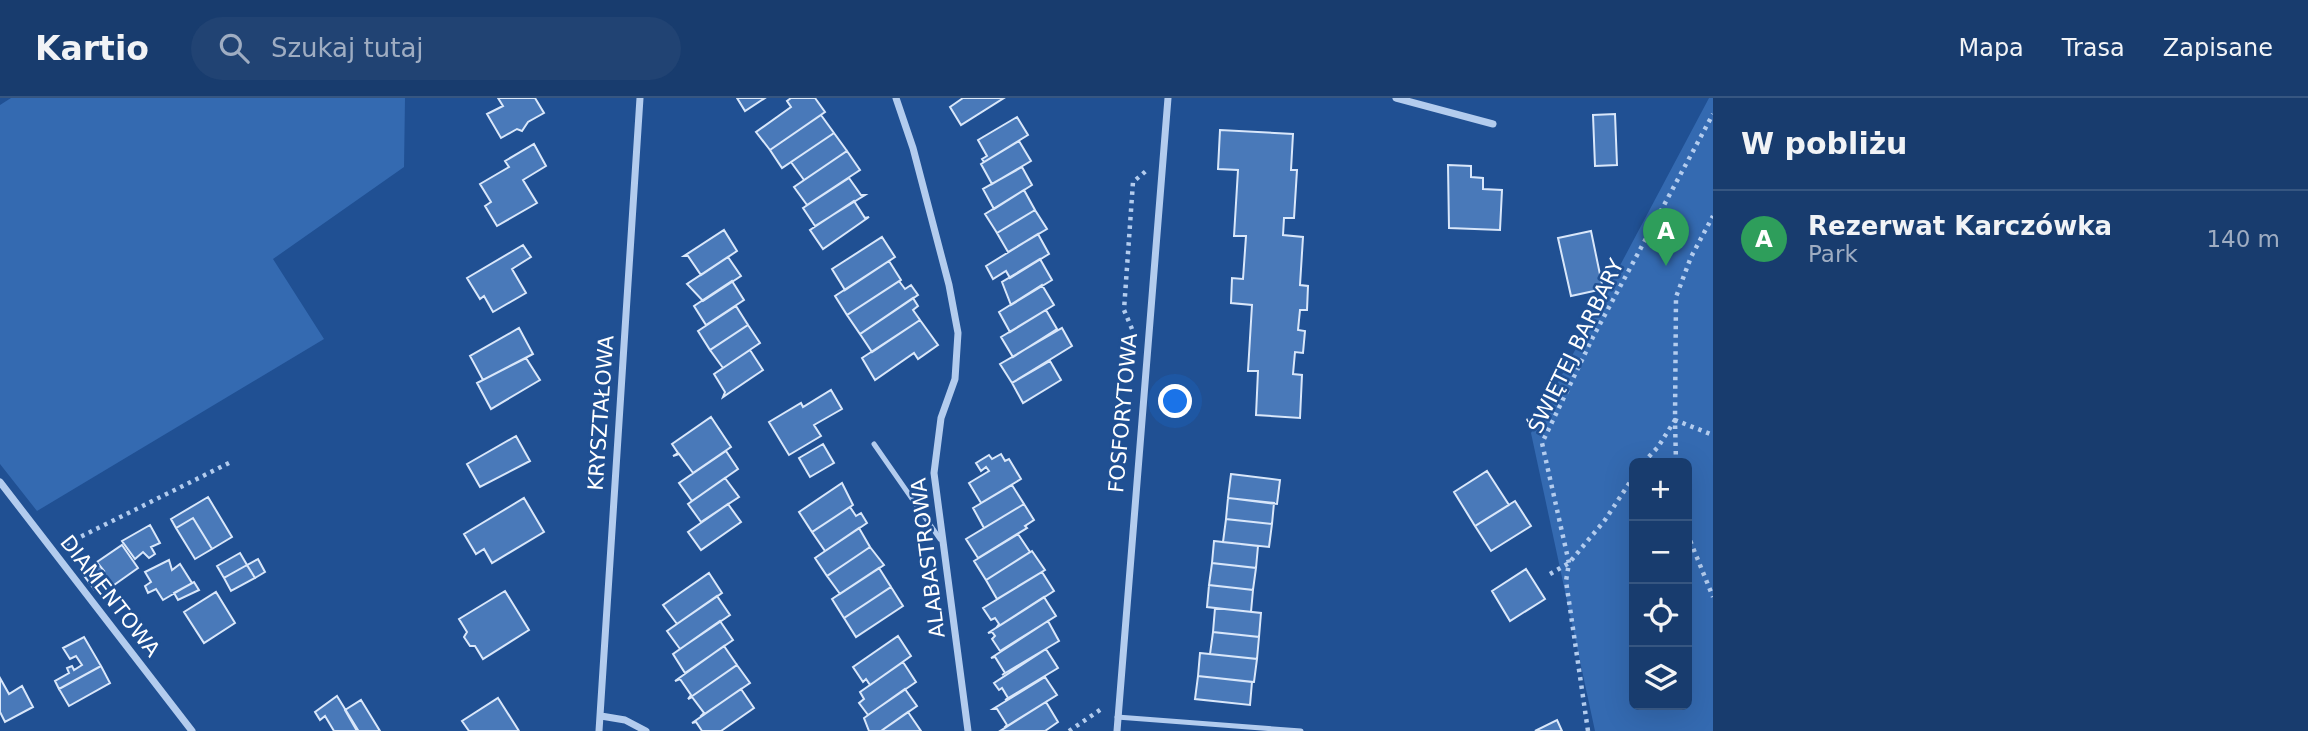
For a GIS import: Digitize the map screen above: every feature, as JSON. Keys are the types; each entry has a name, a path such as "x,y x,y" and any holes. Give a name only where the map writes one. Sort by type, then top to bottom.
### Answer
{"street":[{"name":"KRYSZTAŁOWA","path":"600,731 640,98"},
{"name":"ALABASTROWA","path":"896,98 936,235 958,333 955,379 935,448 935,499 968,731"},
{"name":"FOSFORYTOWA","path":"1116,731 1168,98"},
{"path":"1396,98 1493,124"},
{"name":"DIAMENTOWA","path":"0,482 192,731"},
{"path":"601,716 625,720 646,731"}],"lane":[{"path":"874,444 940,539"},
{"path":"1117,717 1301,731"}],"path":[{"name":"ŚWIĘTEJ BARBARY","path":"1588,731 1566,580 1569,563 1542,443 1594,337 1713,114"},
{"path":"1132,339 1133,326 1124,310 1133,182"},
{"path":"1676,458 1676,297 1691,257 1713,216"},
{"path":"1675,420 1713,435"},
{"path":"1648,458 1675,420"},
{"path":"53,550 232,462"},
{"path":"1550,573 1569,563 1605,520 1629,484"},
{"path":"1692,545 1713,597"},
{"path":"1102,719 1104,694"},
{"path":"1069,731 1103,708"}],"shaded area":[{"path":"11,98 405,98 404,167 273,259 324,339 37,511 0,464 0,105"},
{"path":"1709,98 1713,98 1713,731 1595,731 1531,433"}],"building":[{"path":"498,98 535,98 544,113 528,122 522,131 517,129 501,138 487,114 503,106"},
{"path":"737,98 765,98 745,111"},
{"path":"791,98 815,98 825,112 770,150 756,132 791,107 787,101"},
{"path":"963,98 1004,98 961,125 950,107"},
{"path":"1615,114 1617,165 1595,166 1593,115"},
{"path":"821,115 834,133 782,168 770,150"},
{"path":"1017,117 1028,135 984,162 982,159 987,156 978,140"},
{"path":"1220,130 1293,134 1291,170 1297,170 1294,218 1284,218 1283,235 1303,237 1300,285 1308,286 1307,310 1300,310 1298,330 1305,331 1303,353 1295,352 1293,374 1302,375 1300,418 1256,415 1258,371 1248,371 1252,305 1231,303 1232,278 1243,279 1246,236 1234,236 1238,170 1218,169"},
{"path":"834,133 847,151 804,180 791,162"},
{"path":"1019,141 1031,161 992,184 981,164"},
{"path":"534,144 546,166 523,180 537,203 497,226 485,206 491,202 480,184 509,167 505,161"},
{"path":"847,151 860,170 807,205 794,187"},
{"path":"1448,165 1471,166 1471,177 1483,178 1483,189 1502,190 1500,230 1449,228"},
{"path":"1022,167 1032,185 994,209 983,189"},
{"path":"849,178 861,195 865,195 815,226 803,208"},
{"path":"1024,190 1035,210 997,233 985,214"},
{"path":"854,201 865,218 869,217 823,249 810,230"},
{"path":"1035,210 1047,229 1008,252 997,233"},
{"path":"724,230 737,251 701,275 688,256 684,256"},
{"path":"1591,231 1603,289 1571,296 1558,238"},
{"path":"1038,234 1049,254 1010,278 1006,271 993,279 986,266"},
{"path":"882,237 895,257 845,290 832,269"},
{"path":"523,245 531,257 512,269 526,293 493,312 484,296 480,299 467,278"},
{"path":"728,257 741,276 703,301 687,284"},
{"path":"1040,259 1052,280 1011,305 1002,282"},
{"path":"889,261 901,280 847,315 835,296"},
{"path":"732,281 744,300 706,325 694,306"},
{"path":"899,281 905,289 911,285 918,295 860,334 847,315"},
{"path":"1042,285 1054,305 1010,332 999,312"},
{"path":"913,298 918,306 913,310 920,320 872,352 860,334"},
{"path":"736,306 748,325 710,350 698,331"},
{"path":"1046,310 1057,329 1013,357 1001,337"},
{"path":"920,320 938,345 918,359 914,353 875,380 862,358"},
{"path":"748,325 760,343 723,368 710,350"},
{"path":"519,328 533,354 483,380 470,356"},
{"path":"1062,328 1072,346 1012,383 1000,364"},
{"path":"750,350 763,370 723,397 725,392 714,374"},
{"path":"526,358 540,380 491,409 477,383"},
{"path":"1050,361 1061,380 1023,403 1012,383"},
{"path":"831,390 842,409 814,425 821,436 789,455 769,422 801,403 803,407"},
{"path":"711,417 731,447 693,473 679,454 673,456 678,453 672,444"},
{"path":"516,436 530,461 480,487 467,464"},
{"path":"823,444 834,463 810,477 799,458"},
{"path":"726,451 738,469 692,501 679,483"},
{"path":"1001,454 1005,461 1009,459 1021,479 981,503 969,483 989,471 986,467 981,471 976,463 989,455 992,459"},
{"path":"1487,471 1509,505 1475,526 1454,492"},
{"path":"1231,474 1280,480 1277,504 1228,498"},
{"path":"725,478 739,497 701,522 688,504"},
{"path":"842,483 853,505 812,532 799,512"},
{"path":"1012,485 1024,504 984,528 973,508"},
{"path":"208,497 232,537 212,549 193,518 176,528 171,519"},
{"path":"524,498 544,532 492,563 484,549 476,554 464,534"},
{"path":"1228,498 1274,503 1272,524 1226,519"},
{"path":"1515,501 1531,526 1491,551 1475,526"},
{"path":"728,504 741,522 701,550 688,532"},
{"path":"1024,504 1034,520 1025,526 1027,528 978,558 966,539"},
{"path":"850,507 856,516 861,513 867,523 825,551 812,532"},
{"path":"193,518 212,549 195,559 176,528"},
{"path":"1226,519 1272,524 1269,547 1223,542"},
{"path":"150,525 160,543 151,547 155,554 149,558 143,552 135,559 122,541"},
{"path":"859,528 870,547 827,576 815,558"},
{"path":"1018,534 1030,552 986,580 974,561"},
{"path":"1214,541 1258,546 1256,568 1212,563"},
{"path":"122,545 138,568 114,585 111,582 104,587 97,575 104,571 97,562"},
{"path":"870,547 884,565 840,594 827,576"},
{"path":"1032,551 1045,570 997,599 986,580"},
{"path":"240,553 247,565 224,578 217,566"},
{"path":"258,559 265,572 255,578 247,565"},
{"path":"169,560 172,570 180,564 192,583 163,600 156,589 148,593 145,586 151,582 145,572"},
{"path":"97,562 104,571 97,575 102,583 94,589 82,573"},
{"path":"1212,563 1256,568 1253,590 1209,585"},
{"path":"247,565 255,578 231,591 224,578"},
{"path":"879,568 891,587 844,618 832,599"},
{"path":"1526,569 1545,599 1510,621 1492,591"},
{"path":"1042,572 1054,591 996,628 999,624 995,618 991,620 983,608"},
{"path":"709,573 722,593 677,624 663,605"},
{"path":"194,582 199,590 178,600 174,593"},
{"path":"1209,585 1253,590 1251,612 1207,607"},
{"path":"891,587 903,606 856,637 844,618"},
{"path":"505,591 529,630 483,659 475,646 470,646 464,637 467,632 459,619"},
{"path":"216,592 235,623 204,643 184,612"},
{"path":"717,596 730,615 680,649 667,631"},
{"path":"1044,597 1056,616 1000,651 992,639 995,636 992,632 988,633"},
{"path":"1215,608 1261,613 1259,637 1213,632"},
{"path":"720,621 733,640 685,673 673,654"},
{"path":"1048,621 1059,641 1002,675 1005,673 995,657 991,658"},
{"path":"1213,632 1259,637 1257,659 1210,654"},
{"path":"898,636 911,656 870,685 866,679 863,682 853,667"},
{"path":"84,637 101,666 59,689 55,681 69,673 67,668 72,666 74,670 82,665 76,656 70,659 63,648"},
{"path":"724,646 737,665 688,699 691,695 680,679 675,681"},
{"path":"1046,649 1058,668 1005,700 1008,698 1002,688 999,690 994,683"},
{"path":"1200,653 1257,659 1254,682 1198,676"},
{"path":"903,662 916,682 868,715 859,703 864,699 860,692"},
{"path":"737,665 750,683 700,717 704,713 692,697 688,699"},
{"path":"101,666 110,683 69,706 59,689"},
{"path":"1198,676 1252,682 1250,705 1195,699"},
{"path":"1045,677 1057,695 1004,728 1007,725 997,709 993,709"},
{"path":"0,678 9,694 22,686 33,707 5,722 0,712"},
{"path":"741,689 754,708 721,731 702,731 696,722 692,723"},
{"path":"905,689 917,706 881,731 869,731 864,718"},
{"path":"337,696 357,731 334,731 325,716 320,720 315,712"},
{"path":"498,698 519,731 469,731 462,721"},
{"path":"361,700 380,731 357,731 345,710"},
{"path":"1046,702 1058,722 1045,731 1000,731"},
{"path":"908,712 921,731 881,731"},
{"path":"1557,720 1562,731 1535,731"}],"place":[{"name":"Rezerwat Karczówka","path":"1666,266"}]}
